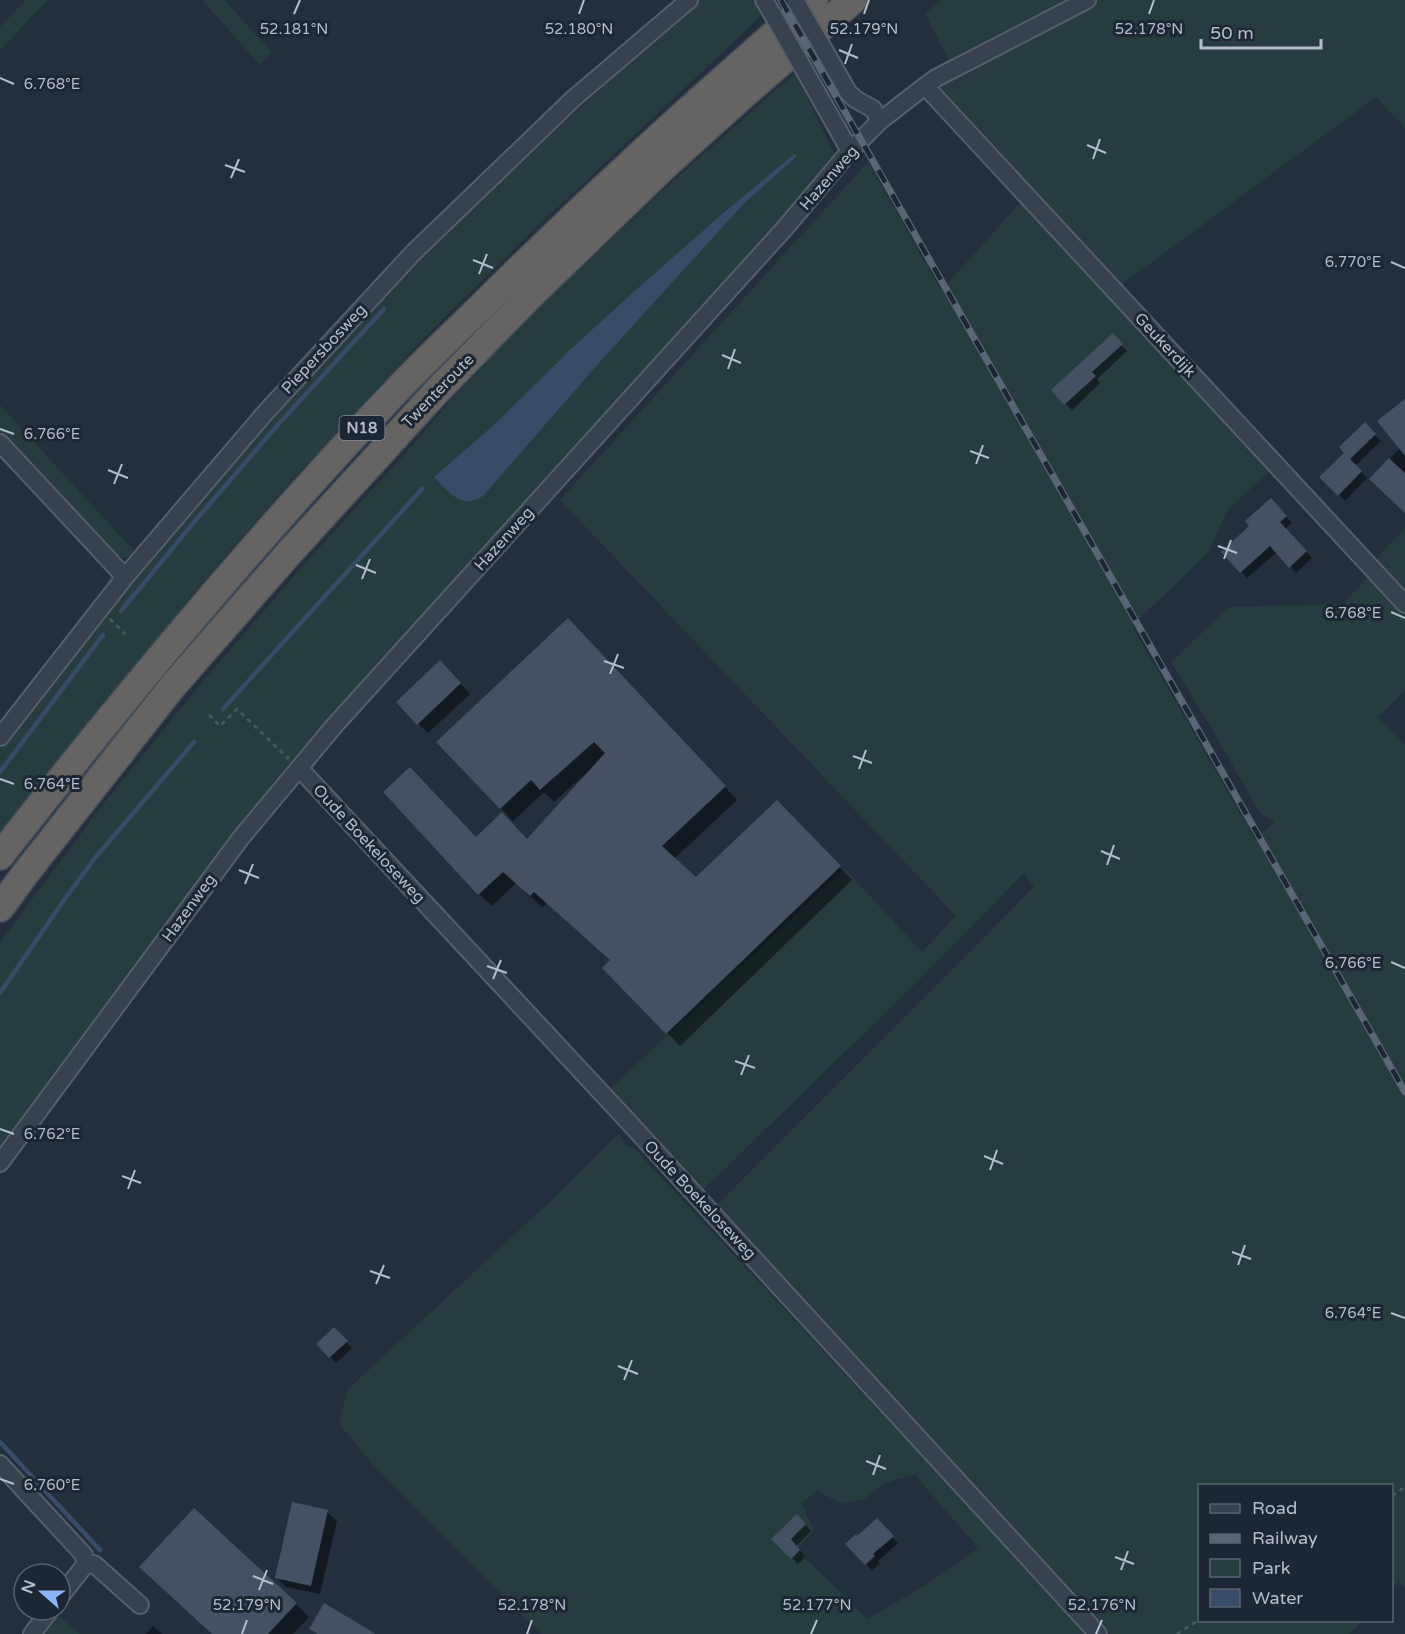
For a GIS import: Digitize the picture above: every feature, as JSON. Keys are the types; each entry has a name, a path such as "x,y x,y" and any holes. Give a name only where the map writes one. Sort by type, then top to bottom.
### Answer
{"highway":[{"name":"Twenteroute","path":"0,856 200,608 253,546 398,388 565,224 739,64 814,0"},
{"name":"Twenteroute","path":"0,908 172,687 297,544 438,390 561,265 670,161 757,82 853,0"},
{"name":"N18","path":"0,917 25,874"}],"street":[{"name":"Piepersbosweg","path":"0,737 125,577 265,413 413,253 573,99 689,0"},
{"path":"764,0 850,151"},
{"path":"795,0 848,92 873,110 880,121"},
{"name":"Hazenweg","path":"0,1163 240,839 335,725 785,228 850,151 880,121 936,78 1087,0"},
{"name":"Geukerdijk","path":"926,86 1405,604"},
{"path":"0,443 125,577"},
{"name":"Oude Boekeloseweg","path":"299,768 623,1116 1098,1634"},
{"path":"0,1464 84,1555 85,1565 72,1582"},
{"path":"85,1565 94,1564 140,1605"}],"path":[{"path":"100,610 125,634"},
{"path":"209,715 220,726 237,709 299,768"},
{"path":"1177,1634 1198,1621"}],"green space":[{"path":"26,0 48,0 0,50 0,27"},
{"path":"202,0 224,0 271,51 260,65"},
{"path":"696,0 753,0 761,16 536,228 432,330 283,490 202,583 0,838 0,750 108,608 274,416 409,271"},
{"path":"941,0 1064,0 949,60 925,14"},
{"path":"1097,0 1405,0 1405,128 1376,97 1121,285 939,87 939,83"},
{"path":"795,73 835,155 708,308 319,729 277,778 0,1147 0,943 104,803 198,687 299,570 458,392 550,297 661,192","holes":["794,154 729,220 599,363 484,495 458,499 434,477 497,422 639,287"]},
{"path":"868,162 941,290 1022,200 1271,470 1227,510 1209,552 1132,626 1255,839 1275,821 1260,813 1171,662 1229,607 1343,604 1369,576 1405,615 1405,690 1378,717 1405,745 1405,1588 1399,1582 1393,1588 1393,1484 1198,1484 1198,1622 1361,1622 1349,1634 1110,1634 716,1208 1034,887 1024,873 917,982 703,1190 698,1191 627,1114 610,1089 845,869 922,952 956,916 560,500"},
{"path":"0,405 135,552 126,558 113,554 0,432"},
{"path":"1405,528 1405,592 1375,560"},
{"path":"618,1134 627,1146 634,1148 1026,1568 1084,1634 541,1634 377,1469 339,1424 348,1389 542,1209","holes":["915,1475 978,1548 924,1586 867,1619 797,1550 814,1530 801,1503 818,1491 841,1504 863,1500 879,1487 894,1480"]},
{"path":"50,1622 66,1622 80,1634 41,1634"}],"water":[{"path":"794,154 797,156 748,200 599,363 484,495 469,501 456,498 434,477 497,422 573,347 639,287"}],"building":[{"path":"1113,333 1123,344 1092,372 1096,376 1064,405 1051,390"},
{"path":"1405,399 1405,456 1377,421"},
{"path":"1365,422 1376,434 1350,459 1362,471 1338,496 1319,477 1344,453 1339,447"},
{"path":"1389,458 1405,473 1405,513 1369,479"},
{"path":"1271,498 1287,516 1280,522 1307,551 1289,568 1270,546 1240,573 1221,552 1249,526 1245,521"},
{"path":"568,618 726,786 662,846 696,877 777,800 841,866 666,1034 602,968 610,960 534,892 530,896 503,872 478,895 383,792 410,767 476,837 502,812 527,839 605,753 594,742 540,790 531,780 500,809 436,742"},
{"path":"440,660 461,683 417,725 396,702"},
{"path":"334,1327 348,1341 329,1358 316,1344"},
{"path":"292,1502 328,1510 311,1586 275,1578"},
{"path":"194,1508 297,1603 268,1634 212,1634 139,1567"},
{"path":"797,1514 806,1524 791,1539 800,1550 791,1559 771,1539"},
{"path":"877,1518 894,1536 873,1554 875,1556 865,1565 845,1544"},
{"path":"324,1603 376,1634 318,1634 309,1629"}],"waterway":[{"path":"121,611 275,428 384,309"},
{"path":"223,709 422,489"},
{"path":"0,772 103,635"},
{"path":"0,993 95,858 194,742"},
{"path":"0,1442 100,1550"}],"railway":[{"path":"781,0 1405,1092"}]}
